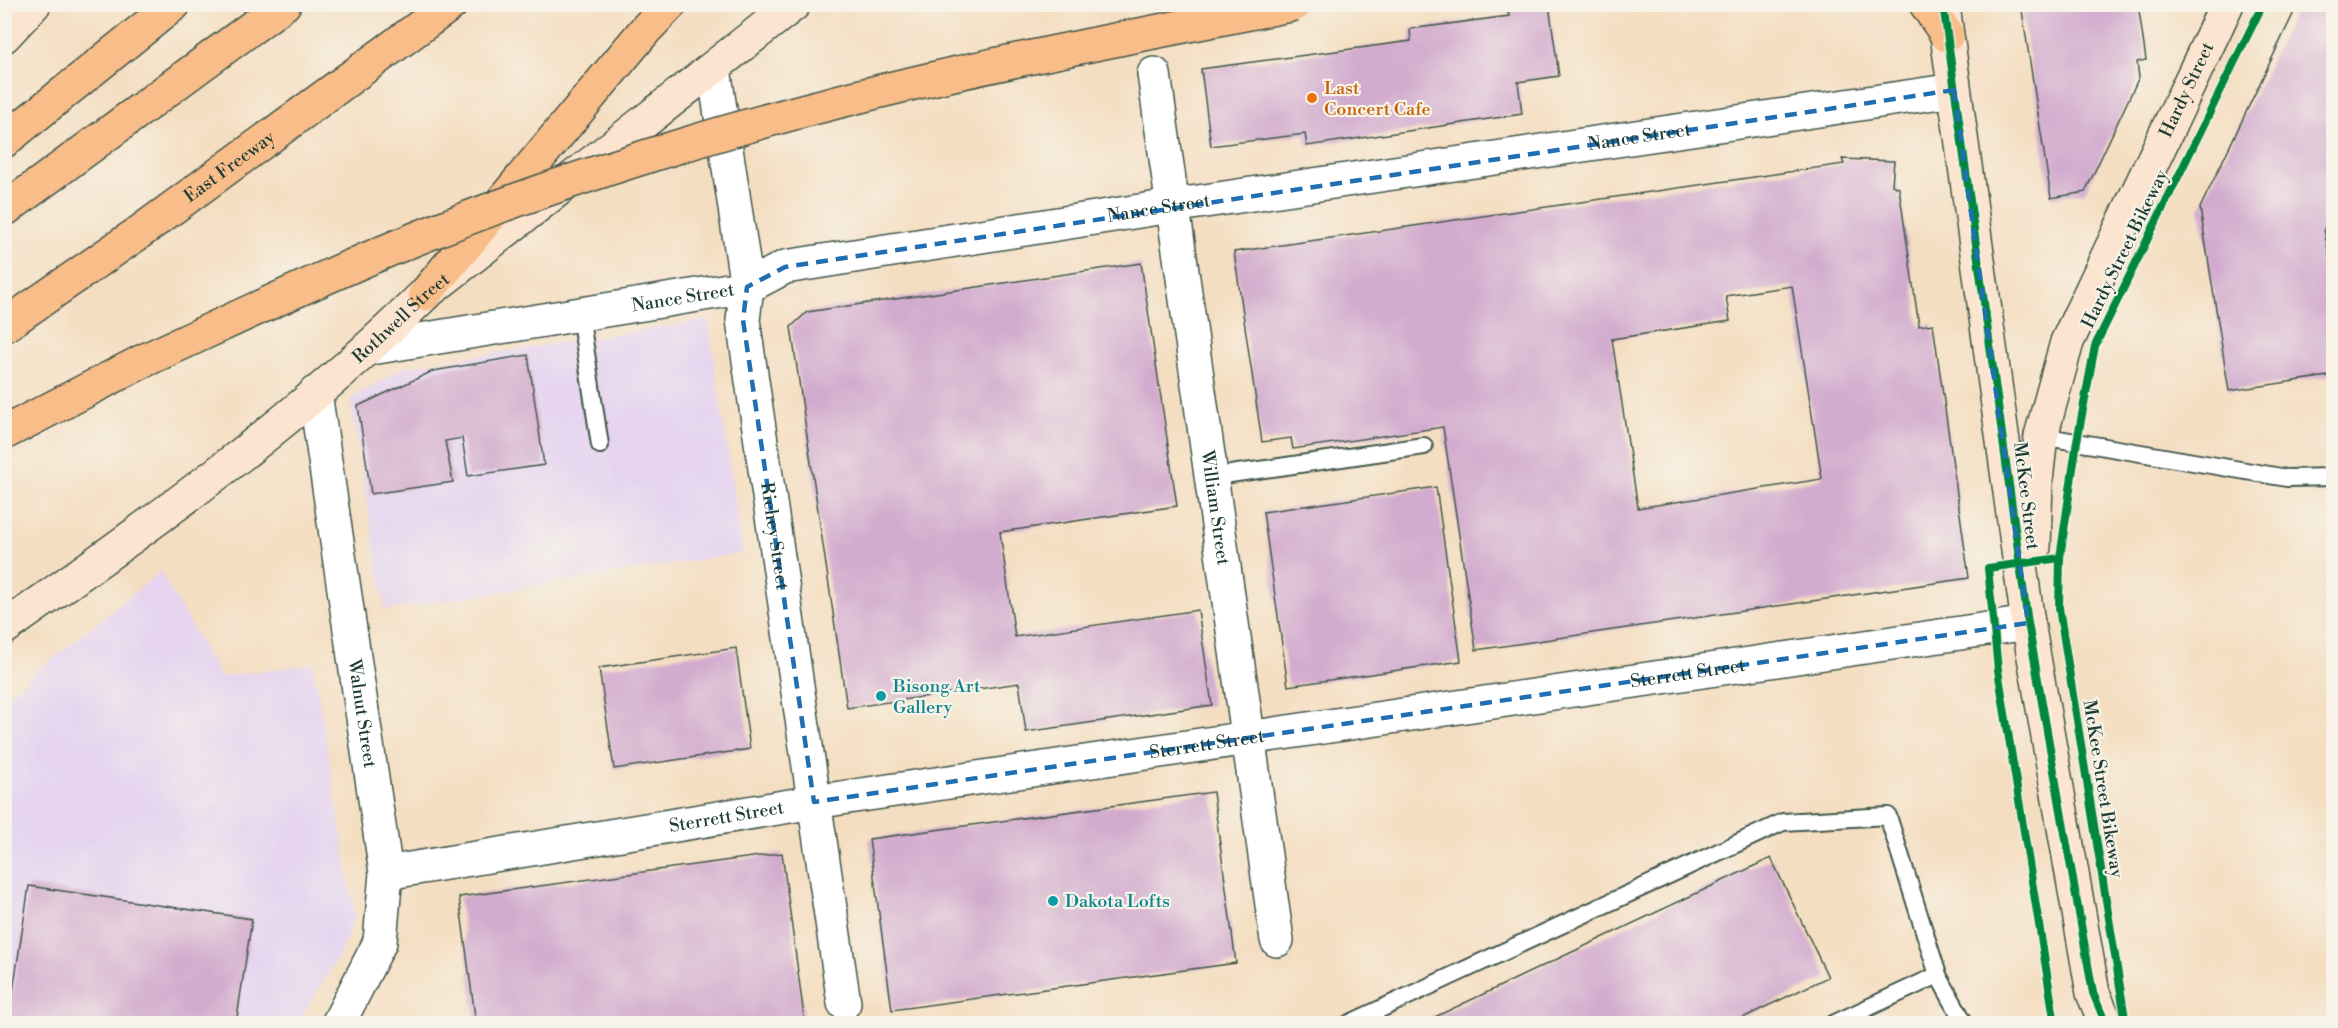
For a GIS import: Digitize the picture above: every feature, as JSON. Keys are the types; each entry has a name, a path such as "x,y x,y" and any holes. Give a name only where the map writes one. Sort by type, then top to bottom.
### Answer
{"highway":[{"path":"5,140 174,4"},
{"path":"4,210 285,4"},
{"name":"East Freeway","path":"4,326 137,234 451,4"},
{"path":"425,294 646,29 670,4"},
{"path":"4,433 143,361 294,291 422,236 667,150 842,100 998,64 1294,4"},
{"path":"1926,4 1945,20"}],"main road":[{"path":"4,36 34,4"},
{"name":"Rothwell Street","path":"4,628 155,522 370,348 425,294 794,4"},
{"name":"Hardy Street","path":"2028,623 2036,480 2041,436 2067,342 2226,4"},
{"name":"McKee Street","path":"1945,20 1989,326 2028,623 2089,1008 2106,1023"}],"street":[{"name":"Richey Street","path":"714,69 747,287 743,320 844,1004"},
{"name":"William Street","path":"1154,74 1277,940"},
{"name":"Nance Street","path":"370,348 747,287 785,267 1171,206 1954,90"},
{"name":"Walnut Street","path":"315,393 386,873 380,942 338,1023"},
{"name":"Sterrett Street","path":"386,873 814,802 2028,623"}],"lane":[{"path":"580,314 600,445"},
{"path":"2041,436 2287,478 2334,477"},
{"path":"1210,477 1424,446"},
{"path":"1348,1023 1783,822 1888,816 1938,975 1965,1023"},
{"path":"1833,1023 1938,975"}],"highlighted area":[{"path":"1954,90 2028,623 814,802 743,320 747,287 785,267"}],"shaded area":[{"path":"708,320 743,553 385,610 350,399 405,367"},
{"path":"160,572 220,677 313,664 355,916 340,954 298,1023 5,1024 5,697"}],"building":[{"path":"2021,4 2138,4 2146,60 2137,62 2139,77 2085,192 2051,198"},
{"path":"2298,4 2334,4 2334,208 2324,229 2329,254 2334,253 2334,375 2229,391 2200,208"},
{"path":"1549,5 1559,76 1518,82 1522,114 1307,146 1305,134 1211,146 1201,69 1411,41 1410,29 1509,16 1508,11"},
{"path":"1842,159 1894,161 1892,185 1899,188 1919,326 1933,324 1969,578 1476,650 1443,427 1293,449 1291,438 1262,442 1234,252 1844,164","holes":["1792,286 1822,479 1638,508 1612,339 1730,321 1726,296"]},
{"path":"1141,263 1177,506 1000,532 1015,637 1198,610 1212,705 1026,732 1019,683 847,708 791,327 807,312"},
{"path":"528,355 544,465 468,476 462,438 445,441 453,482 371,494 358,406 433,371"},
{"path":"1436,487 1461,661 1288,686 1263,512"},
{"path":"736,648 750,749 614,769 599,668"},
{"name":"Dakota Lofts","path":"1213,792 1236,963 892,1010 869,839"},
{"path":"782,853 805,1024 476,1024 459,897"},
{"path":"1771,858 1828,977 1730,1024 1420,1024"},
{"path":"29,886 252,919 236,1024 8,1024"}],"cycle path":[{"path":"1943,4 2028,623 2093,993 2106,1024"},
{"name":"Hardy Street Bikeway","path":"2126,1024 2059,608 2060,558 2077,441 2095,346 2263,4"},
{"path":"2055,1024 1998,670 1988,568 2060,558"}],"place":[{"name":"Last Concert Cafe","path":"1312,98"},
{"name":"Bisong Art Gallery","path":"881,696"},
{"name":"Dakota Lofts","path":"1053,901"}]}
